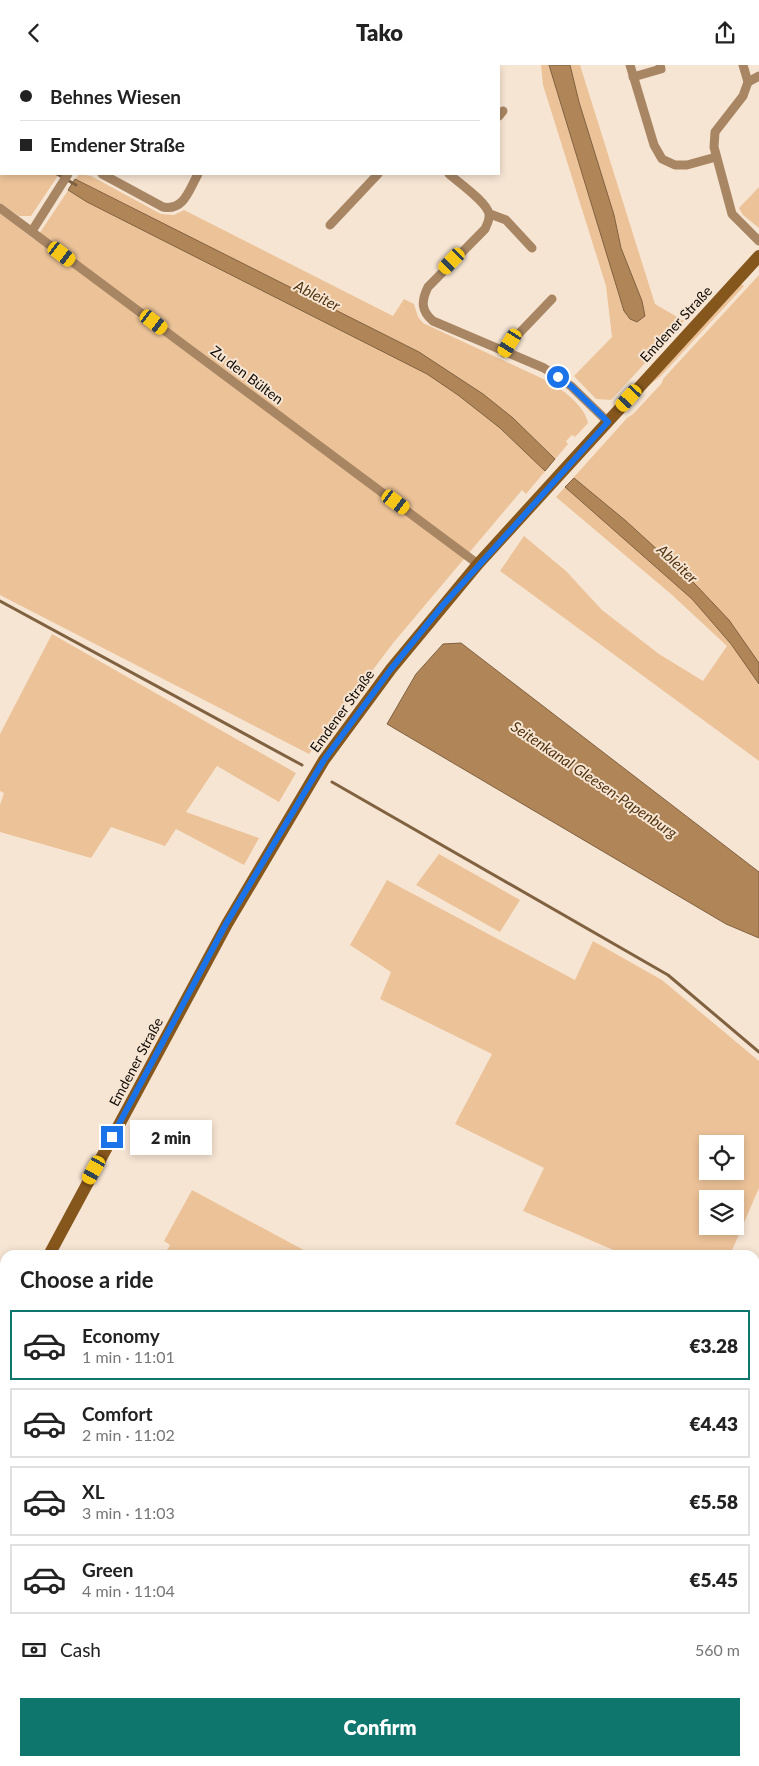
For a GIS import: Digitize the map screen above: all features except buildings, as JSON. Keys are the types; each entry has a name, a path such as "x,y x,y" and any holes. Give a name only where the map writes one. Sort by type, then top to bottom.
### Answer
{"street":[{"path":"630,65 654,145 662,159 675,165 687,165 716,157"},
{"path":"633,77 661,69 660,65"},
{"path":"743,65 748,82 743,96 715,132 714,147 732,214 759,241"},
{"path":"748,82 759,76"},
{"path":"32,231 67,175"},
{"path":"104,175 163,207 171,208 183,203 197,175"},
{"path":"330,225 377,175"},
{"path":"450,175 483,204 490,214 506,220 532,248"},
{"name":"Zu den Bülten","path":"0,208 478,564"},
{"path":"490,214 489,222 484,229 428,287 423,297 422,305 424,312 433,321 544,369 571,386 608,422"},
{"name":"Emdener Straße","path":"52,1250 226,924 324,760 391,669 478,564 759,256"},
{"path":"504,353 510,343 552,299"}],"shaded area":[{"path":"541,65 580,65 655,304 684,321 611,400 596,399 574,376 612,337 606,286 543,85"},
{"path":"0,175 58,175 31,216 19,216 0,203"},
{"path":"78,175 91,176 161,214 174,215 184,210 393,316 404,299 414,304 418,317 423,323 554,384 575,401 588,423 575,437 572,435 566,441 568,444 526,494 522,490 394,642 309,754 0,595 0,213 35,240"},
{"path":"759,187 759,228 743,215 739,208"},
{"path":"759,275 759,761 500,571 524,536 566,571 602,610 659,654 703,681 727,646 671,594 556,497"},
{"path":"741,284 744,286 660,377 649,385"},
{"path":"52,634 296,773 279,802 217,766 186,812 259,838 244,865 176,829 165,846 111,827 91,858 0,832 0,805 4,793 0,791 0,734"},
{"path":"439,854 520,900 500,932 416,885"},
{"path":"387,880 575,980 593,941 662,980 759,1061 759,1188 744,1223 744,1190 699,1190 699,1235 739,1235 732,1250 613,1250 523,1211 544,1168 455,1124 492,1054 380,999 391,972 350,945"},
{"path":"192,1190 304,1250 167,1250 170,1245 164,1241"}],"water":[{"path":"549,65 570,65 579,102 614,215 621,248 642,301 645,316 637,322 630,319 624,311"},
{"path":"75,179 419,352 483,394 513,418 555,459 545,471 500,428 458,395 427,374 87,202 68,190"},
{"path":"574,478 626,521 695,584 729,620 759,663 759,684 731,644 692,599 565,487"},
{"name":"Seitenkanal Gleesen-Papenburg","path":"461,643 759,872 759,938 726,924 387,724 416,674 443,644"}],"waterway":[{"name":"Ableiter","path":"59,175 76,185"},
{"path":"0,601 302,765"},
{"path":"332,782 668,975 759,1052"}],"route":[{"path":"112,1137 226,924 324,760 391,669 443,605 608,422 591,408 571,386 558,377"}]}
